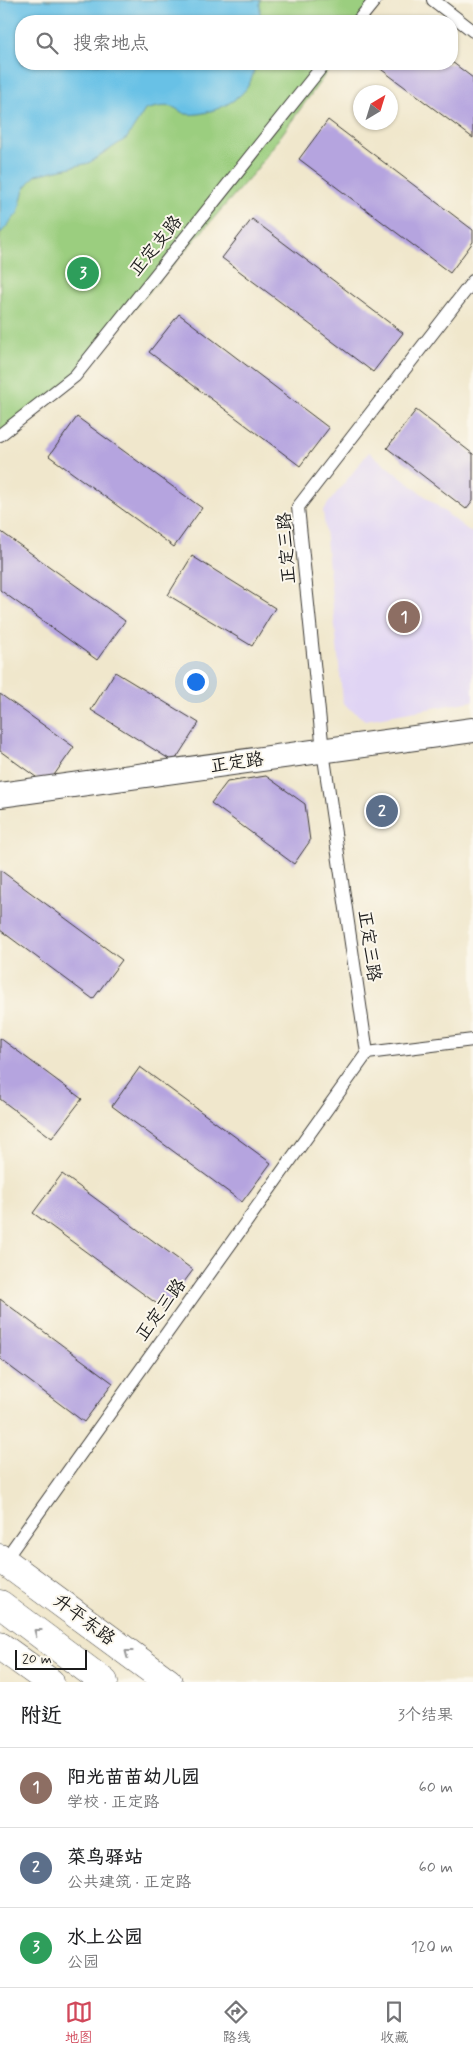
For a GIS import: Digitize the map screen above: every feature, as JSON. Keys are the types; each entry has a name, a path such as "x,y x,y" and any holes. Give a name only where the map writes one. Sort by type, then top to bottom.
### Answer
{"main road":[{"name":"升平东路","path":"2,1559 168,1682"},
{"path":"0,1604 104,1682"},
{"path":"0,1646 50,1682"}],"street":[{"name":"正定路","path":"0,795 473,730"}],"lane":[{"path":"363,15 375,0"},
{"path":"432,0 452,15"},
{"path":"458,20 473,31"},
{"name":"正定支路","path":"0,435 75,376 319,70"},
{"name":"正定三路","path":"2,1559 367,1053 323,751 298,507 473,281"},
{"path":"367,1053 473,1040"}],"shaded area":[{"path":"369,452 473,534 473,701 365,720 343,704 323,510"}],"green space":[{"path":"0,0 379,0 368,15 15,15 15,70 329,70 256,170 67,385 0,437"}],"water":[{"path":"0,0 260,0 260,15 15,15 15,70 254,70 249,84 243,92 220,108 194,114 184,113 169,106 145,110 127,138 89,163 36,175 24,189 18,213 0,234"}],"building":[{"path":"458,67 473,78 473,138 382,70 458,70"},
{"path":"328,120 473,230 473,242 450,273 299,159"},
{"path":"252,219 403,333 373,372 222,258"},
{"path":"179,314 329,428 300,466 149,352"},
{"path":"416,410 473,454 473,500 466,509 387,448"},
{"path":"77,417 202,508 174,547 49,456"},
{"path":"0,531 125,621 97,660 0,590"},
{"path":"192,556 275,608 252,646 168,595"},
{"path":"115,672 199,723 174,762 91,710"},
{"path":"0,694 74,747 47,785 0,751"},
{"path":"266,776 305,804 310,841 294,864 211,803 227,782"},
{"path":"0,870 122,960 93,999 0,930"},
{"path":"0,1038 82,1099 52,1138 0,1099"},
{"path":"140,1067 271,1163 242,1202 112,1106"},
{"path":"62,1174 193,1270 164,1309 33,1213"},
{"path":"0,1299 113,1383 84,1422 0,1359"}],"place":[{"name":"水上公园","path":"83,273"},
{"name":"阳光苗苗幼儿园","path":"404,617"},
{"name":"菜鸟驿站","path":"382,811"}]}
